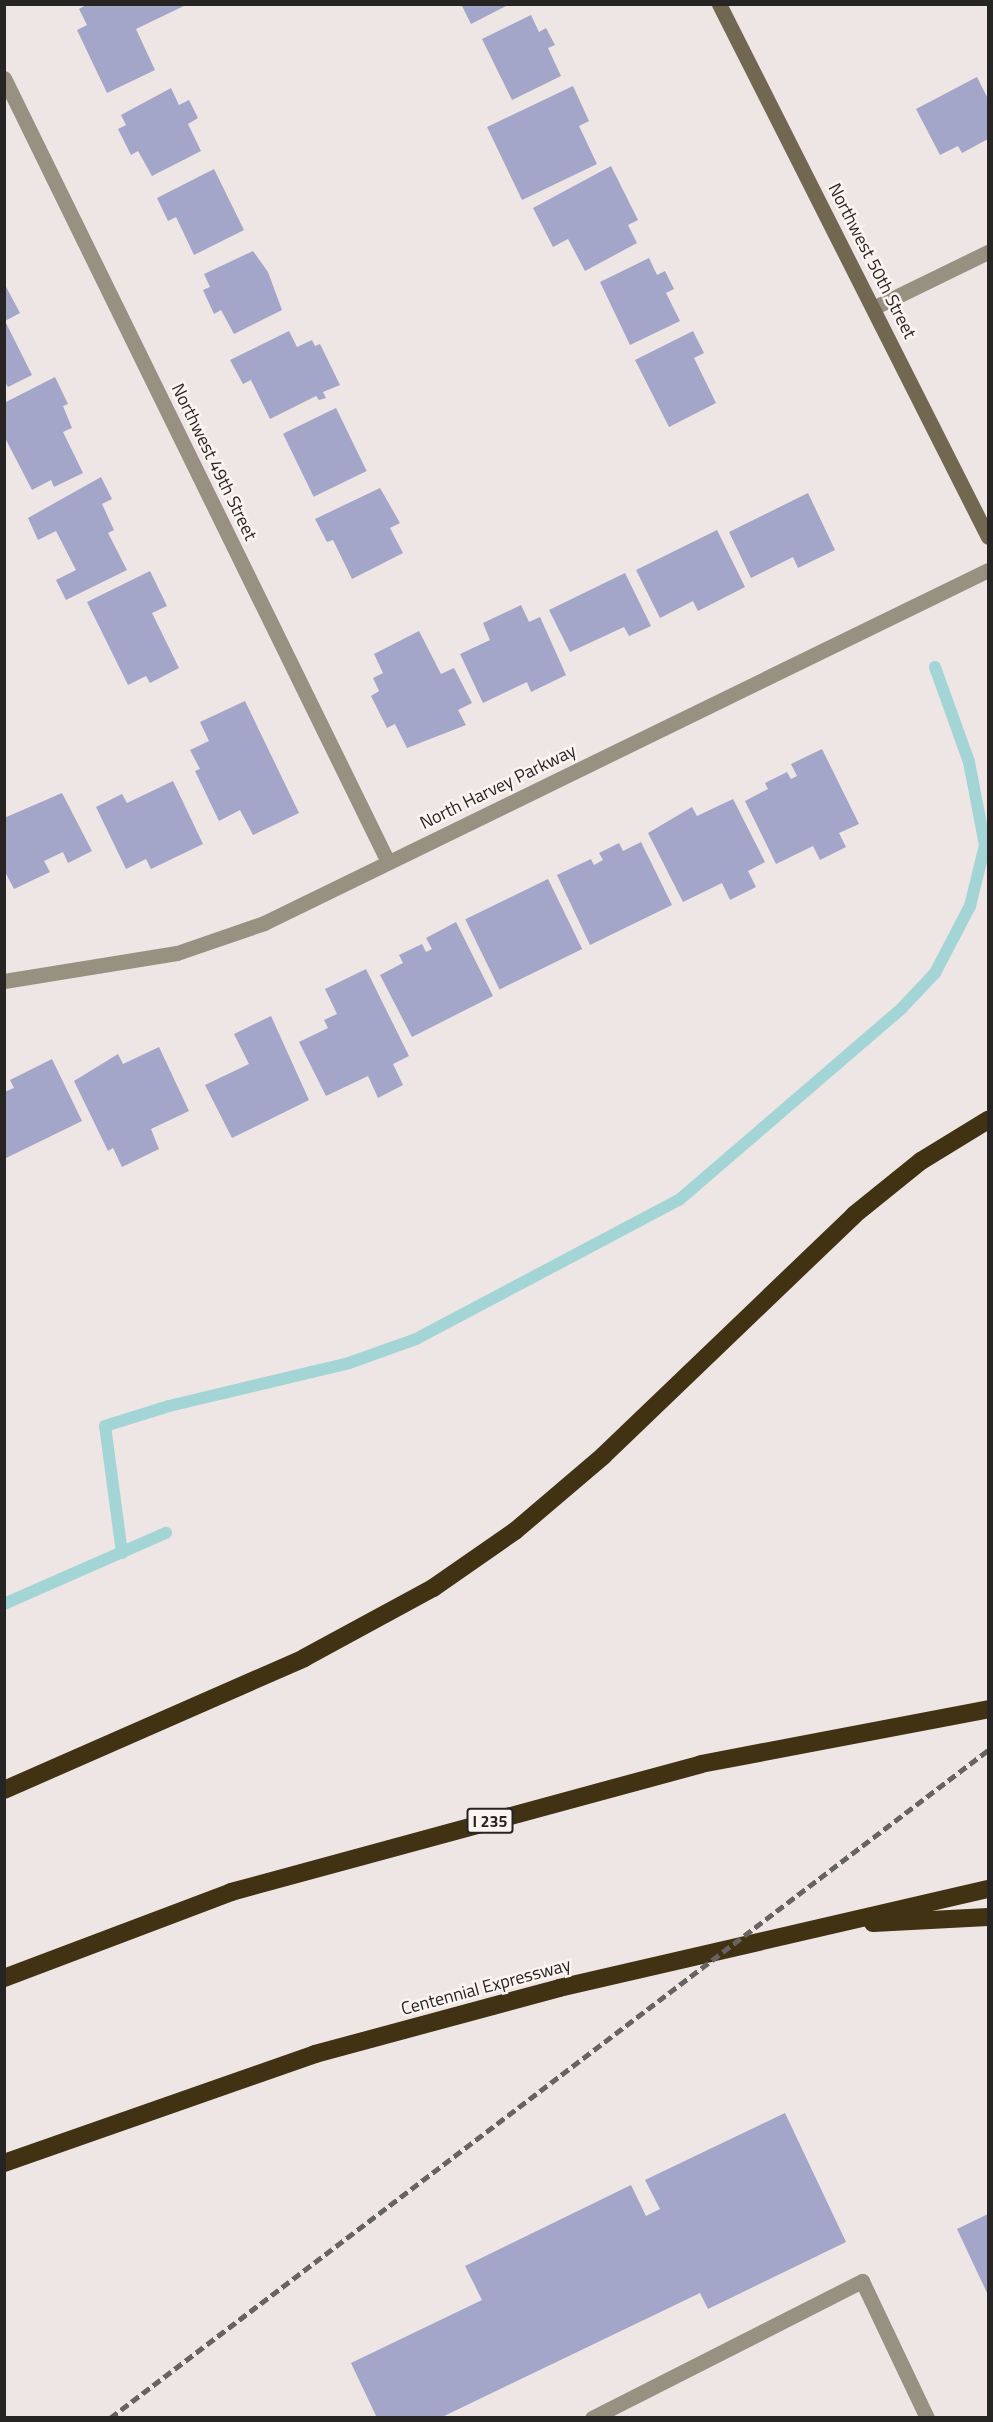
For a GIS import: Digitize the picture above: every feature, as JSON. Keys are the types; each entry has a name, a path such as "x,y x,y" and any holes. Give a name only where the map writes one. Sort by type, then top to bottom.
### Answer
{"highway":[{"path":"4,1790 304,1658 433,1588 515,1531 603,1456 855,1215 921,1161 988,1120"},
{"name":"I 235","path":"4,1978 254,1886 701,1764 988,1708"},
{"name":"Centennial Expressway","path":"4,2163 315,2054 559,1988 988,1889"},
{"path":"821,1927 988,1917"}],"main road":[{"name":"Northwest 50th Street","path":"719,4 875,307 988,537"}],"street":[{"name":"Northwest 49th Street","path":"4,78 388,862"},
{"path":"875,307 988,252"},
{"name":"North Harvey Parkway","path":"4,981 148,959 209,944 388,862 988,570"},
{"path":"592,2418 861,2282 927,2418"}],"building":[{"path":"88,4 188,4 136,29 155,70 107,93 77,30 87,25 79,9"},
{"path":"461,4 510,4 471,24"},
{"path":"531,15 539,32 546,28 555,45 548,48 561,76 512,100 482,39"},
{"path":"977,77 988,99 988,139 962,153 958,146 940,155 916,109"},
{"path":"573,86 589,121 579,126 597,164 522,200 487,127"},
{"path":"171,88 179,105 189,100 198,118 188,124 201,151 152,176 138,151 131,155 118,129 126,125 121,115"},
{"path":"611,166 638,220 628,225 637,243 585,271 568,239 553,247 533,208"},
{"path":"214,169 244,230 194,255 176,217 168,221 157,198"},
{"path":"253,251 268,272 282,310 234,334 221,310 214,314 203,290 210,287 204,274"},
{"path":"649,258 657,275 665,271 674,289 666,293 680,321 630,345 600,282"},
{"path":"4,283 20,313 5,321 32,375 8,387 4,381"},
{"path":"289,331 297,347 312,340 315,346 320,344 340,385 323,392 326,398 319,400 316,396 270,419 251,380 243,384 230,360"},
{"path":"693,331 704,353 694,358 716,403 669,427 635,360"},
{"path":"55,377 68,404 63,406 72,428 63,432 83,473 54,487 51,480 32,490 4,436 4,403"},
{"path":"336,408 367,471 314,497 283,434"},
{"path":"101,477 112,499 102,504 114,530 108,533 127,570 66,600 56,580 76,570 56,531 38,540 28,518"},
{"path":"380,488 400,523 390,528 403,553 352,579 333,540 327,542 315,519"},
{"path":"808,493 835,550 798,568 793,557 751,578 729,532"},
{"path":"717,530 745,587 698,611 693,601 660,618 636,570"},
{"path":"150,571 167,606 152,613 179,668 150,683 146,676 128,685 87,602"},
{"path":"625,573 651,626 629,636 624,627 570,652 549,610"},
{"path":"521,605 529,622 540,617 566,675 531,692 527,682 483,703 460,654 490,640 483,623"},
{"path":"419,631 441,674 454,668 472,703 458,710 466,725 407,748 395,724 387,728 371,696 379,691 373,678 383,673 374,654"},
{"path":"245,701 299,813 253,835 240,810 219,821 195,771 200,769 190,750 209,741 200,722"},
{"path":"822,749 859,824 839,833 846,847 820,860 813,846 776,864 745,801 768,789 765,783 787,772 791,779 797,776 791,764"},
{"path":"173,781 203,844 151,869 146,859 126,869 96,807 122,794 127,803"},
{"path":"62,793 92,851 68,863 63,852 44,861 50,872 14,889 4,870 4,818"},
{"path":"733,799 765,862 748,871 756,887 730,900 722,883 683,902 648,833 692,807 697,816"},
{"path":"641,842 672,905 590,945 557,875 591,859 594,865 603,860 599,853 619,843 623,851"},
{"path":"548,879 582,949 500,989 465,919"},
{"path":"456,922 493,996 412,1037 380,975 403,963 399,955 422,944 426,952 432,949 426,938"},
{"path":"366,969 409,1056 393,1064 403,1085 378,1098 368,1076 326,1096 299,1042 328,1028 324,1020 337,1014 325,989"},
{"path":"271,1016 309,1100 232,1138 205,1085 249,1064 234,1034"},
{"path":"159,1047 189,1111 151,1129 159,1149 122,1167 113,1148 108,1151 74,1081 118,1054 123,1064"},
{"path":"52,1059 82,1121 4,1159 4,1092 14,1088 10,1080"},
{"path":"785,2113 846,2242 708,2309 700,2293 440,2418 377,2418 351,2363 482,2300 465,2266 631,2185 646,2216 660,2209 645,2180"},
{"path":"988,2214 988,2295 957,2229"}],"waterway":[{"path":"122,1553 105,1426 169,1406 349,1363 416,1339 679,1200 901,1009 935,973 970,906 985,845 969,762 935,667"},
{"path":"4,1604 166,1533"}],"railway":[{"path":"110,2418 988,1750"}]}
